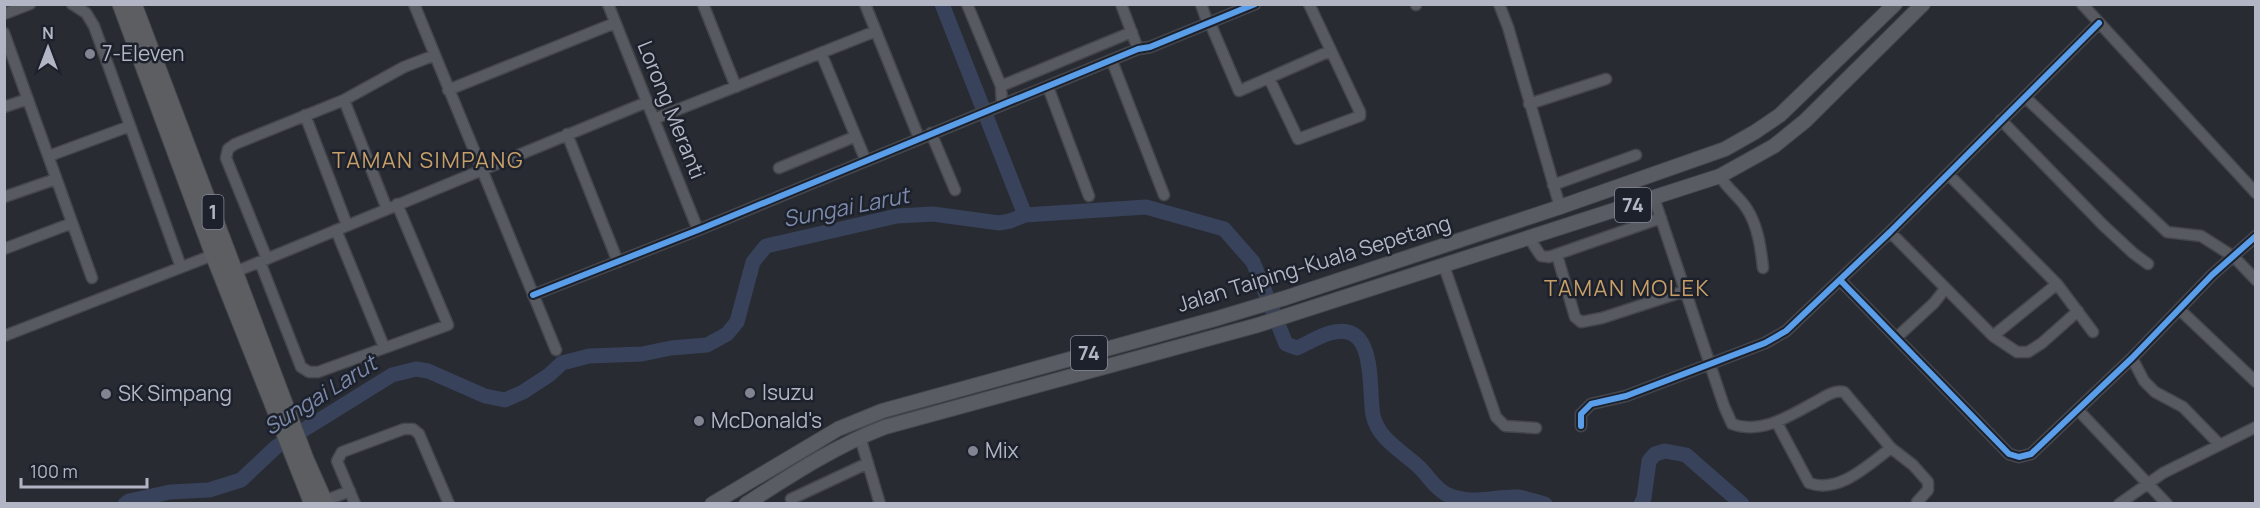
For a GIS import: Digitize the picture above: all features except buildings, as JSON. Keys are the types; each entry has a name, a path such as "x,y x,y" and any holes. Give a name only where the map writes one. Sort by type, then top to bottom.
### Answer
{"highway":[{"name":"1","path":"134,4 236,272 285,421 300,461 321,503"},
{"name":"1","path":"120,5 213,255 285,421"}],"main road":[{"name":"Jalan Taiping-Kuala Sepetang","path":"712,504 838,429 882,411 1285,298 1560,207 1725,149 1780,115 1895,4"},
{"name":"Jalan Taiping-Kuala Sepetang","path":"746,504 811,463 860,437 896,424 1292,315 1720,176 1774,146 1805,121 1923,4"}],"street":[{"path":"4,14 30,4"},
{"path":"72,4 86,13 94,26 181,267"},
{"name":"Lorong Meranti","path":"608,4 698,230"},
{"path":"703,4 736,87"},
{"path":"865,4 920,138"},
{"path":"1121,4 1138,49"},
{"path":"1200,4 1239,91 1330,51"},
{"path":"533,295 698,230 1138,49 1150,47 1255,4"},
{"path":"1269,78 1298,139 1360,116 1309,4"},
{"path":"1498,4 1508,27 1560,207"},
{"path":"2082,4 2256,193"},
{"path":"416,5 480,169 556,350"},
{"path":"967,5 1000,86 998,107"},
{"path":"448,90 615,23"},
{"path":"1581,426 1581,414 1591,404 1626,396 1765,343 1786,330 1890,231 2099,23"},
{"path":"654,119 876,31"},
{"path":"1000,86 1132,32"},
{"path":"4,33 92,278"},
{"path":"821,53 854,137 866,160"},
{"path":"344,100 448,325 318,372 309,372 301,367 226,158 228,149 235,144 344,100 404,67 435,56"},
{"path":"1112,61 1164,195"},
{"path":"1529,105 1606,79"},
{"path":"1048,87 1089,196"},
{"path":"2025,97 2167,232 2201,236 2234,257 2256,280"},
{"path":"4,107 28,99"},
{"path":"236,272 480,169 647,102"},
{"path":"305,115 341,227 384,347"},
{"path":"2001,120 2118,239 2148,264"},
{"path":"48,156 130,126"},
{"path":"567,134 618,262"},
{"path":"931,134 955,190"},
{"path":"779,168 854,137"},
{"path":"1553,185 1636,155"},
{"path":"1948,174 2057,284 2093,332"},
{"path":"1720,176 1748,211 1761,245 1764,268"},
{"path":"4,197 56,178"},
{"path":"1654,198 1709,363 1732,424 1742,428 1777,423 1829,394 1844,392 1891,448 1913,465 1928,482 1928,490 1917,502"},
{"path":"1529,238 1541,256 1549,257 1661,218"},
{"path":"4,249 72,223"},
{"path":"1890,231 1945,290 1993,336 2017,352 2028,352 2042,343 2078,311"},
{"path":"1840,280 2009,454 2019,457 2031,454 2132,358 2212,275 2256,236"},
{"path":"4,336 213,255"},
{"path":"1557,255 1575,317 1581,322 1591,321 1685,291"},
{"path":"1444,266 1496,417 1505,426 1536,428"},
{"path":"1993,336 2057,284"},
{"path":"1896,338 1945,290"},
{"path":"2179,309 2256,382"},
{"path":"2132,358 2144,381 2155,392 2182,407 2219,444"},
{"path":"2078,410 2167,504"},
{"path":"1777,423 1809,483 1819,486 1836,484 1860,471 1891,448"},
{"path":"2118,504 2163,473 2256,427"},
{"path":"355,504 337,461 342,452 404,429 414,429 419,434 449,504"},
{"path":"860,437 880,504"},
{"path":"790,499 868,463"},
{"path":"321,503 350,491"}],"waterway":[{"path":"942,4 1025,215"},
{"name":"Sungai Larut","path":"125,504 129,501 170,492 209,490 241,480 276,447 392,375 416,369 428,371 485,396 505,400 523,392 549,375 562,363 589,356 642,354 671,348 707,345 727,334 737,322 753,262 766,246 897,216 933,214 999,223 1025,215 1146,207 1224,229 1253,262 1286,344 1297,348 1330,333 1345,331 1356,336 1368,359 1373,415 1380,432 1420,468 1442,492 1455,498 1482,500 1518,497 1545,504"},
{"name":"Sungai Larut","path":"1641,504 1644,498 1649,461 1655,454 1665,451 1686,455 1742,504"}],"cycle path":[{"path":"533,295 698,230 1138,49 1150,47 1255,4"},
{"path":"1581,426 1581,414 1591,404 1626,396 1765,343 1786,331 1890,232 2099,23"},
{"path":"1840,280 2009,454 2019,457 2031,454 2132,358 2212,275 2256,236"}],"place":[{"name":"7-Eleven","path":"90,54"},
{"name":"Isuzu","path":"750,393"},
{"name":"SK Simpang","path":"106,394"},
{"name":"McDonald's","path":"699,421"},
{"name":"Mix","path":"973,451"}],"district":[{"name":"TAMAN SIMPANG","path":"428,160"},
{"name":"TAMAN MOLEK","path":"1627,288"}]}
